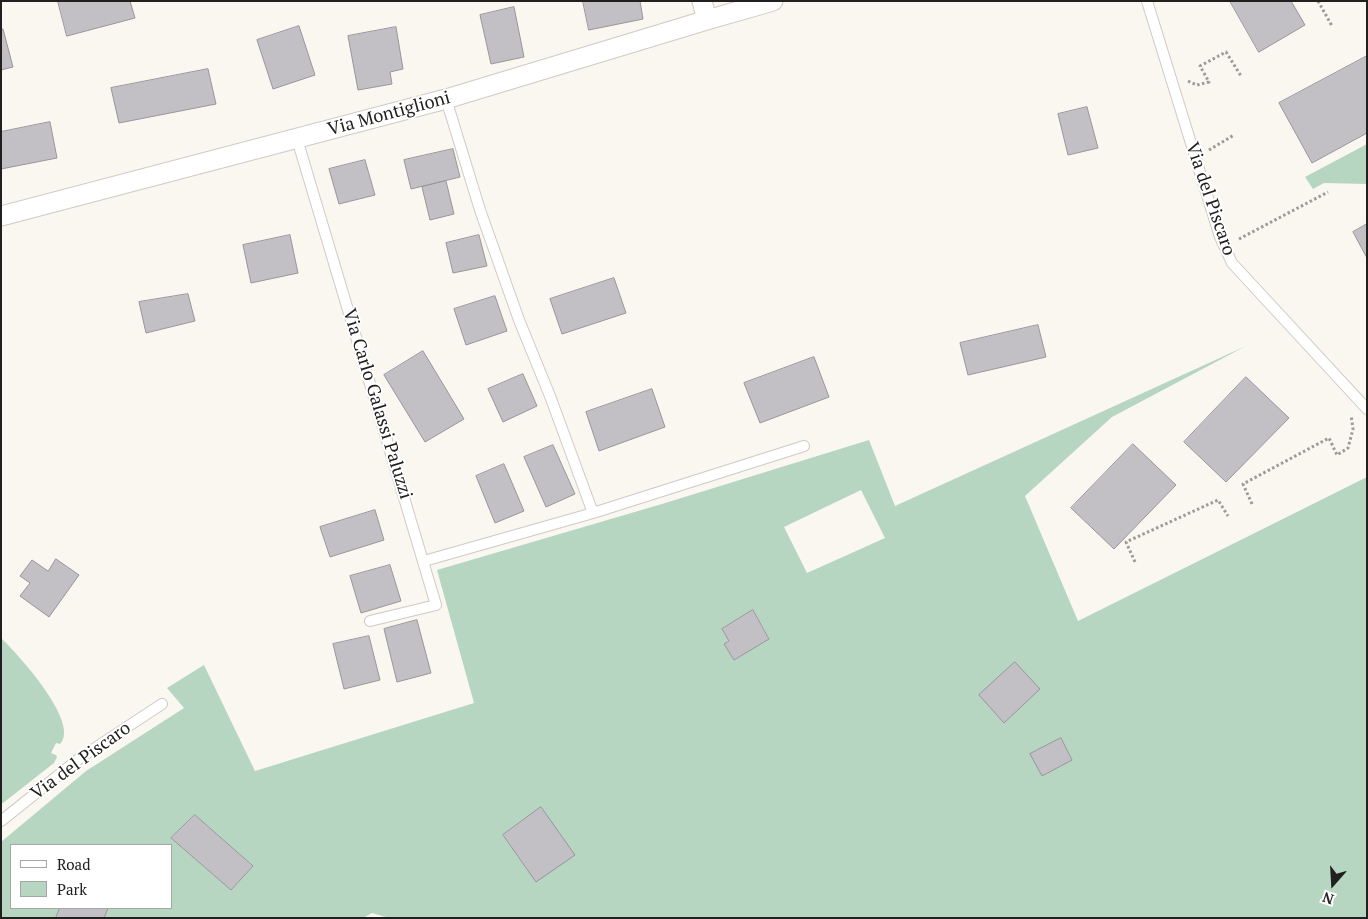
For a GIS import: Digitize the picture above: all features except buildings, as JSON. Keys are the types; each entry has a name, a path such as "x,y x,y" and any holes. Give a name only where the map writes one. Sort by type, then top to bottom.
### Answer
{"street":[{"path":"702,1 707,20"},
{"name":"Via Montiglioni","path":"1,216 446,99 773,1"}],"lane":[{"name":"Via del Piscaro","path":"1147,1 1220,237 1232,263 1367,409"},
{"path":"446,99 480,210 516,311 593,513"},
{"name":"Via Carlo Galassi Paluzzi","path":"297,139 436,604 370,621"},
{"path":"424,561 593,513 804,446"},
{"name":"Via del Piscaro","path":"1,821 80,758 162,704"}],"path":[{"path":"1318,1 1332,26"},
{"path":"1186,80 1197,85 1209,82 1200,66 1226,52 1241,76"},
{"path":"1208,151 1234,135"},
{"path":"1236,240 1328,192"},
{"path":"1252,504 1243,484 1329,438 1337,455 1348,448 1353,428 1350,411"},
{"path":"1135,562 1126,542 1218,500 1228,516"}],"green space":[{"path":"1367,144 1367,184 1324,183 1313,189 1305,177"},
{"path":"1246,346 1112,417 1025,496 1078,621 1367,477 1367,918 389,918 372,913 365,917 356,918 104,918 108,909 172,909 172,844 10,844 10,909 60,909 56,918 1,918 1,842 86,771 184,708 167,688 204,665 255,771 474,703 437,570 662,504 869,440 895,506","holes":["861,490 885,538 807,573 784,527","753,610 769,638 734,660 724,644 729,641 722,629","541,808 536,881 503,835","195,815 253,866 231,890 171,838"]},
{"path":"1,638 20,658 55,705 62,721 64,734 60,744 56,743 51,753 57,757 54,763 3,803 1,803"}]}
